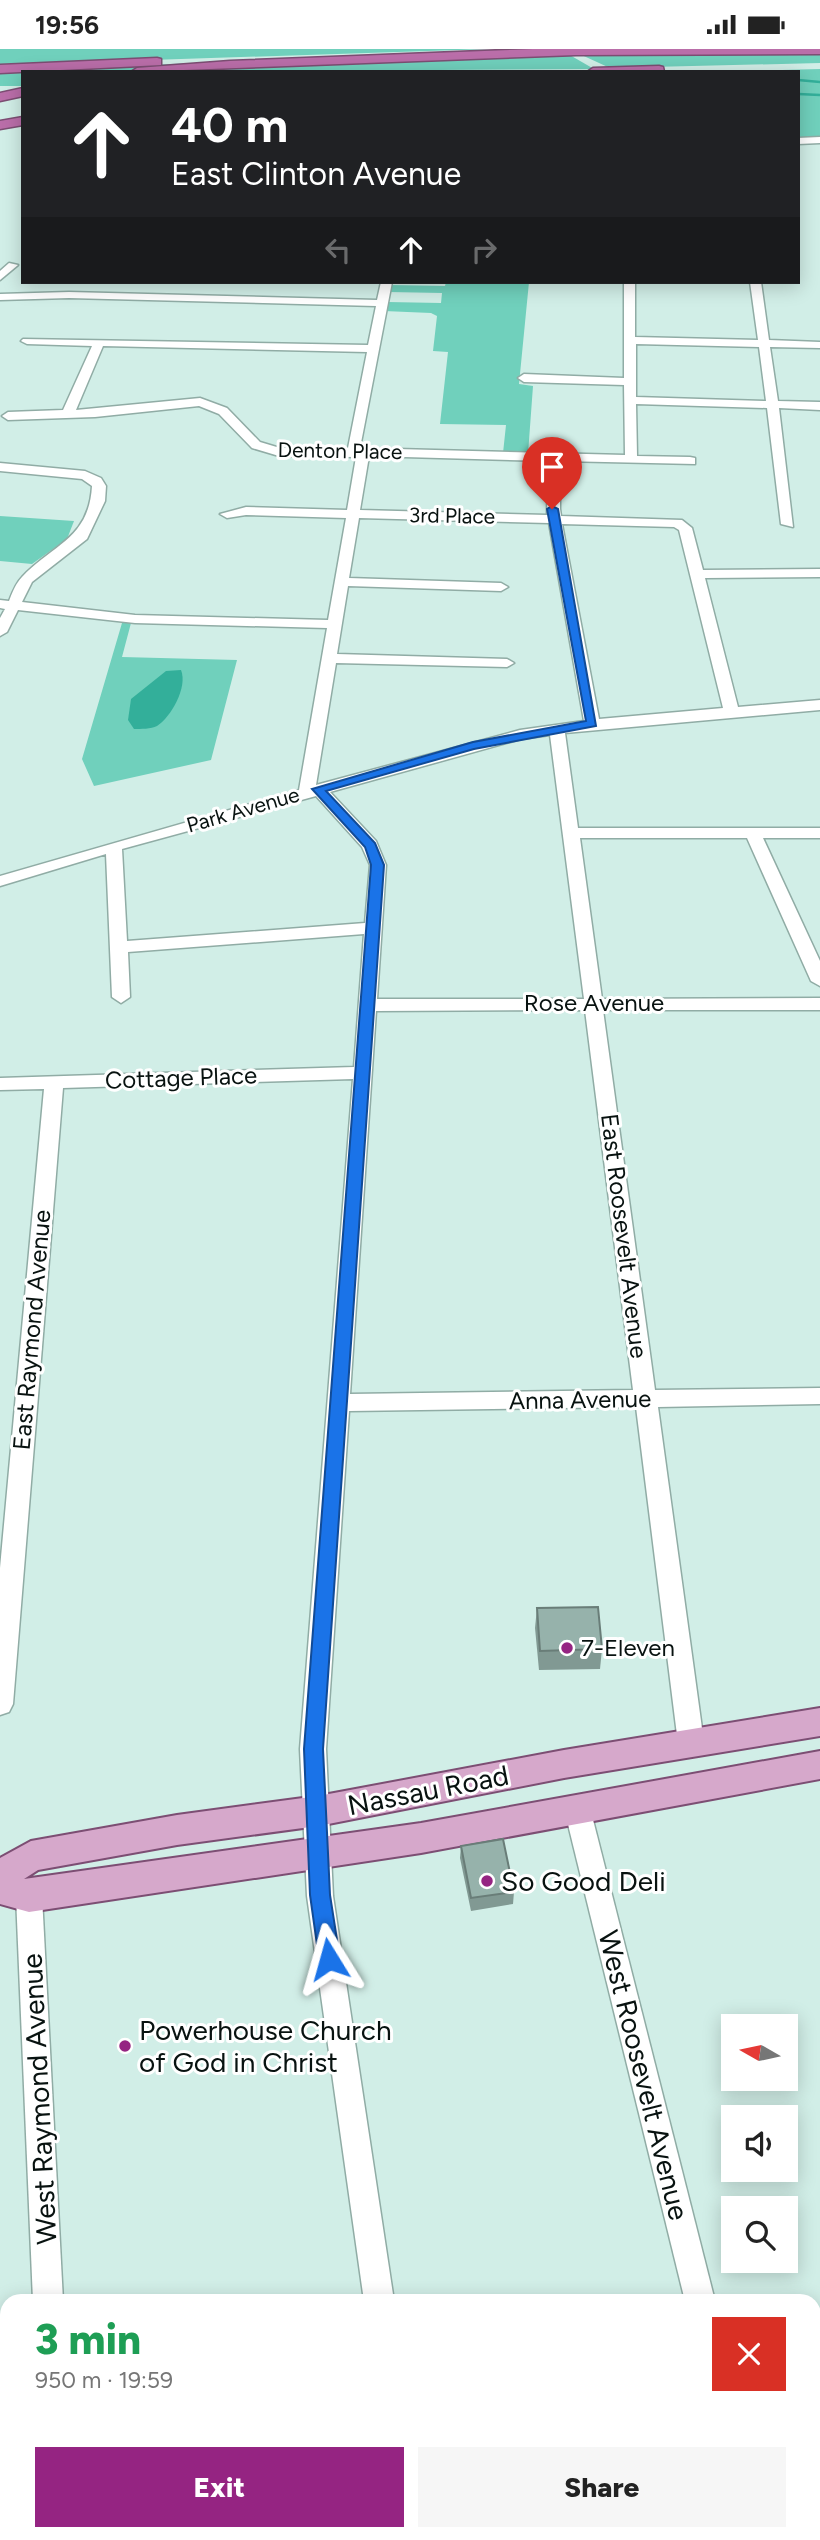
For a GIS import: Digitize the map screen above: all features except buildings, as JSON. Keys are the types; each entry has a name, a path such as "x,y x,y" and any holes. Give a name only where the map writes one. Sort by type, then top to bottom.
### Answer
{"highway":[{"path":"175,70 566,49"},
{"path":"0,68 518,52 820,50"},
{"path":"634,70 671,69"},
{"path":"2,91 21,90"},
{"path":"0,116 21,114"},
{"path":"0,125 21,121"}],"main road":[{"name":"Nassau Road","path":"15,1893 319,1830 691,1743 820,1723"},
{"name":"Nassau Road","path":"0,1876 31,1856 177,1830 319,1830 421,1838 820,1765"}],"street":[{"path":"800,141 820,140"},
{"path":"0,277 13,265"},
{"path":"378,2294 320,1895 319,1830 313,1749 377,856 312,790 334,624 358,484 358,453 373,349 386,284"},
{"path":"629,284 631,459"},
{"path":"756,284 788,524"},
{"path":"0,297 69,295 382,303"},
{"path":"630,340 820,345"},
{"path":"27,341 373,349"},
{"path":"68,414 99,343"},
{"path":"524,378 630,382"},
{"path":"630,400 820,406"},
{"name":"Denton Place","path":"8,416 68,414 200,402 223,411 250,440 264,448 296,453 690,461"},
{"path":"554,457 552,509 556,519 592,724"},
{"path":"0,467 77,473 91,478 99,486 97,501 82,537 26,580 6,605 0,632"},
{"name":"3rd Place","path":"227,514 246,511 677,523 685,528 697,574"},
{"path":"732,712 697,574 820,573"},
{"path":"342,582 501,586"},
{"path":"6,605 135,619 334,624"},
{"path":"329,658 508,663"},
{"name":"Park Avenue","path":"0,881 114,846 473,745 557,728 820,705"},
{"name":"East Roosevelt Avenue","path":"557,728 691,1743"},
{"path":"571,833 820,833"},
{"path":"753,833 820,981"},
{"path":"114,846 121,997"},
{"path":"118,947 373,928"},
{"name":"Rose Avenue","path":"368,1005 594,1002 816,1004"},
{"path":"816,1004 820,1023"},
{"name":"Cottage Place","path":"0,1084 362,1073"},
{"name":"East Raymond Avenue","path":"0,1704 54,1082"},
{"name":"Anna Avenue","path":"339,1403 820,1396"},
{"name":"West Roosevelt Avenue","path":"577,1808 699,2294"},
{"name":"West Raymond Avenue","path":"15,1893 47,2294"}],"shaded area":[{"path":"0,49 488,49 0,65"},
{"path":"820,51 820,63 610,68 575,52"},
{"path":"568,54 594,69 169,70"},
{"path":"245,61 143,70 24,70"},
{"path":"820,69 820,138 800,140 800,70 779,70"},
{"path":"21,70 21,86 0,86 0,71"},
{"path":"529,284 519,384 533,386 528,454 503,453 506,425 440,424 448,352 433,351 437,316 431,313 384,311 387,302 441,303 442,293 389,292 390,285"},
{"path":"0,516 74,521 67,539 32,564 0,561"},
{"path":"122,623 131,623 122,657 237,660 211,760 94,786 82,759"},
{"path":"181,670 183,677 180,693 168,716 155,727 134,729 128,720 131,699 166,671"}],"waterway":[{"path":"800,80 820,82"},
{"path":"800,94 820,95"}],"place":[{"name":"7-Eleven","path":"567,1648"},
{"name":"So Good Deli","path":"487,1881"},
{"name":"Powerhouse Church of God in Christ","path":"125,2046"}],"route":[{"path":"329,1959 320,1895 319,1829 313,1749 378,865 377,856 370,845 318,789 473,745 557,728 592,724 556,519 552,509"}]}
